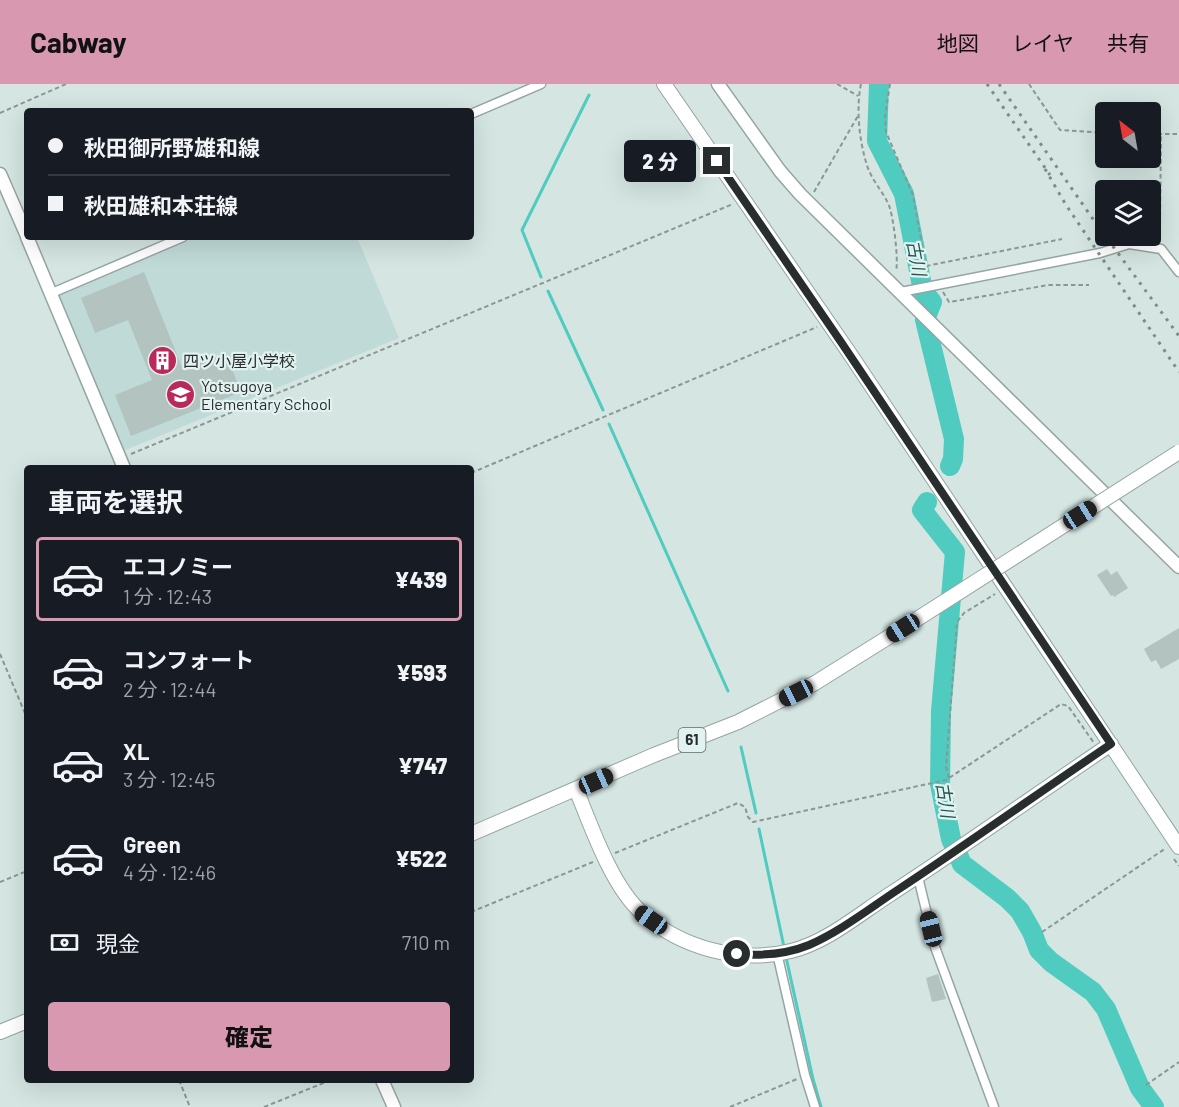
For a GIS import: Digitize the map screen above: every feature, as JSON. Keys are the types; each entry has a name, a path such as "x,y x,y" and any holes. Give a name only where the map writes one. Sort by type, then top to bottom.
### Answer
{"main road":[{"path":"664,84 828,322 1006,587 1105,747 1173,847"},
{"name":"61","path":"474,833 654,755 738,722 815,683 1179,452"},
{"path":"576,789 605,857 623,889 641,912 694,946 752,955 782,952 809,945 831,933 918,877 1105,747"},
{"path":"0,1032 24,1023"}],"street":[{"path":"474,113 541,84"},
{"path":"718,84 780,171 807,202 890,281 907,291 919,310 1179,567"},
{"path":"0,174 24,230"},
{"path":"28,240 122,463"},
{"path":"52,293 176,240"},
{"path":"907,291 1100,253 1123,246"},
{"path":"1155,246 1167,254 1179,272"},
{"path":"918,877 935,947 994,1107"},
{"path":"782,952 805,1075 814,1107"},
{"path":"383,1083 394,1107"}],"path":[{"path":"0,113 66,84"},
{"path":"837,84 859,96"},
{"path":"861,84 859,114 866,163 875,183 890,206 897,265 890,281"},
{"path":"890,84 885,116 886,132 913,195 928,286"},
{"path":"1029,84 1060,130 1095,132"},
{"path":"807,202 859,114"},
{"path":"1161,134 1179,134"},
{"path":"122,463 744,200"},
{"path":"926,266 1062,239"},
{"path":"940,284 945,299 949,302 1048,285 1089,285"},
{"path":"474,472 828,322"},
{"path":"947,779 946,766 957,622 964,613 1006,587"},
{"path":"0,654 24,711"},
{"path":"474,911 738,803 745,807 748,817 753,822 934,784 947,779 1061,704 1068,706 1105,747"},
{"path":"1042,932 1173,847"},
{"path":"0,882 24,872"},
{"path":"1146,1085 1179,1062"},
{"path":"730,1107 805,1075"},
{"path":"180,1083 190,1107"},
{"path":"264,1107 324,1083"}],"shaded area":[{"name":"Yotsugoya Elementary School","path":"190,240 358,240 399,338 123,451 58,296"}],"building":[{"name":"四ツ小屋小学校","path":"144,272 183,370 226,353 241,392 131,436 115,395 152,380 128,320 95,333 81,298"},
{"path":"1107,569 1111,575 1117,571 1128,588 1114,597 1097,575"},
{"path":"1179,628 1179,659 1161,669 1156,660 1151,662 1144,649"},
{"path":"938,974 946,999 932,1002 926,978"}],"waterway":[{"name":"古川","path":"879,84 877,141 904,194 923,291 932,302 925,320 954,439 953,459 950,466"},
{"path":"541,277 522,230 589,95"},
{"path":"548,291 603,410"},
{"path":"609,424 728,691"},
{"name":"古川","path":"927,502 922,510 955,552 941,711 940,784 951,839 962,864 1007,898 1020,911 1039,950 1051,962 1093,992 1106,1009 1140,1088 1154,1107"},
{"path":"741,747 756,813"},
{"path":"759,829 784,947"},
{"path":"786,957 821,1107"}],"railway":[{"path":"987,84 1050,175"},
{"path":"999,84 1095,222 1179,336"},
{"path":"1045,169 1066,205 1179,372"}],"place":[{"name":"四ツ小屋小学校","path":"162,361"},
{"name":"Yotsugoya Elementary School","path":"180,395"}],"route":[{"path":"717,161 1111,744 918,877 831,933 809,945 790,951 752,955 737,954"}]}
